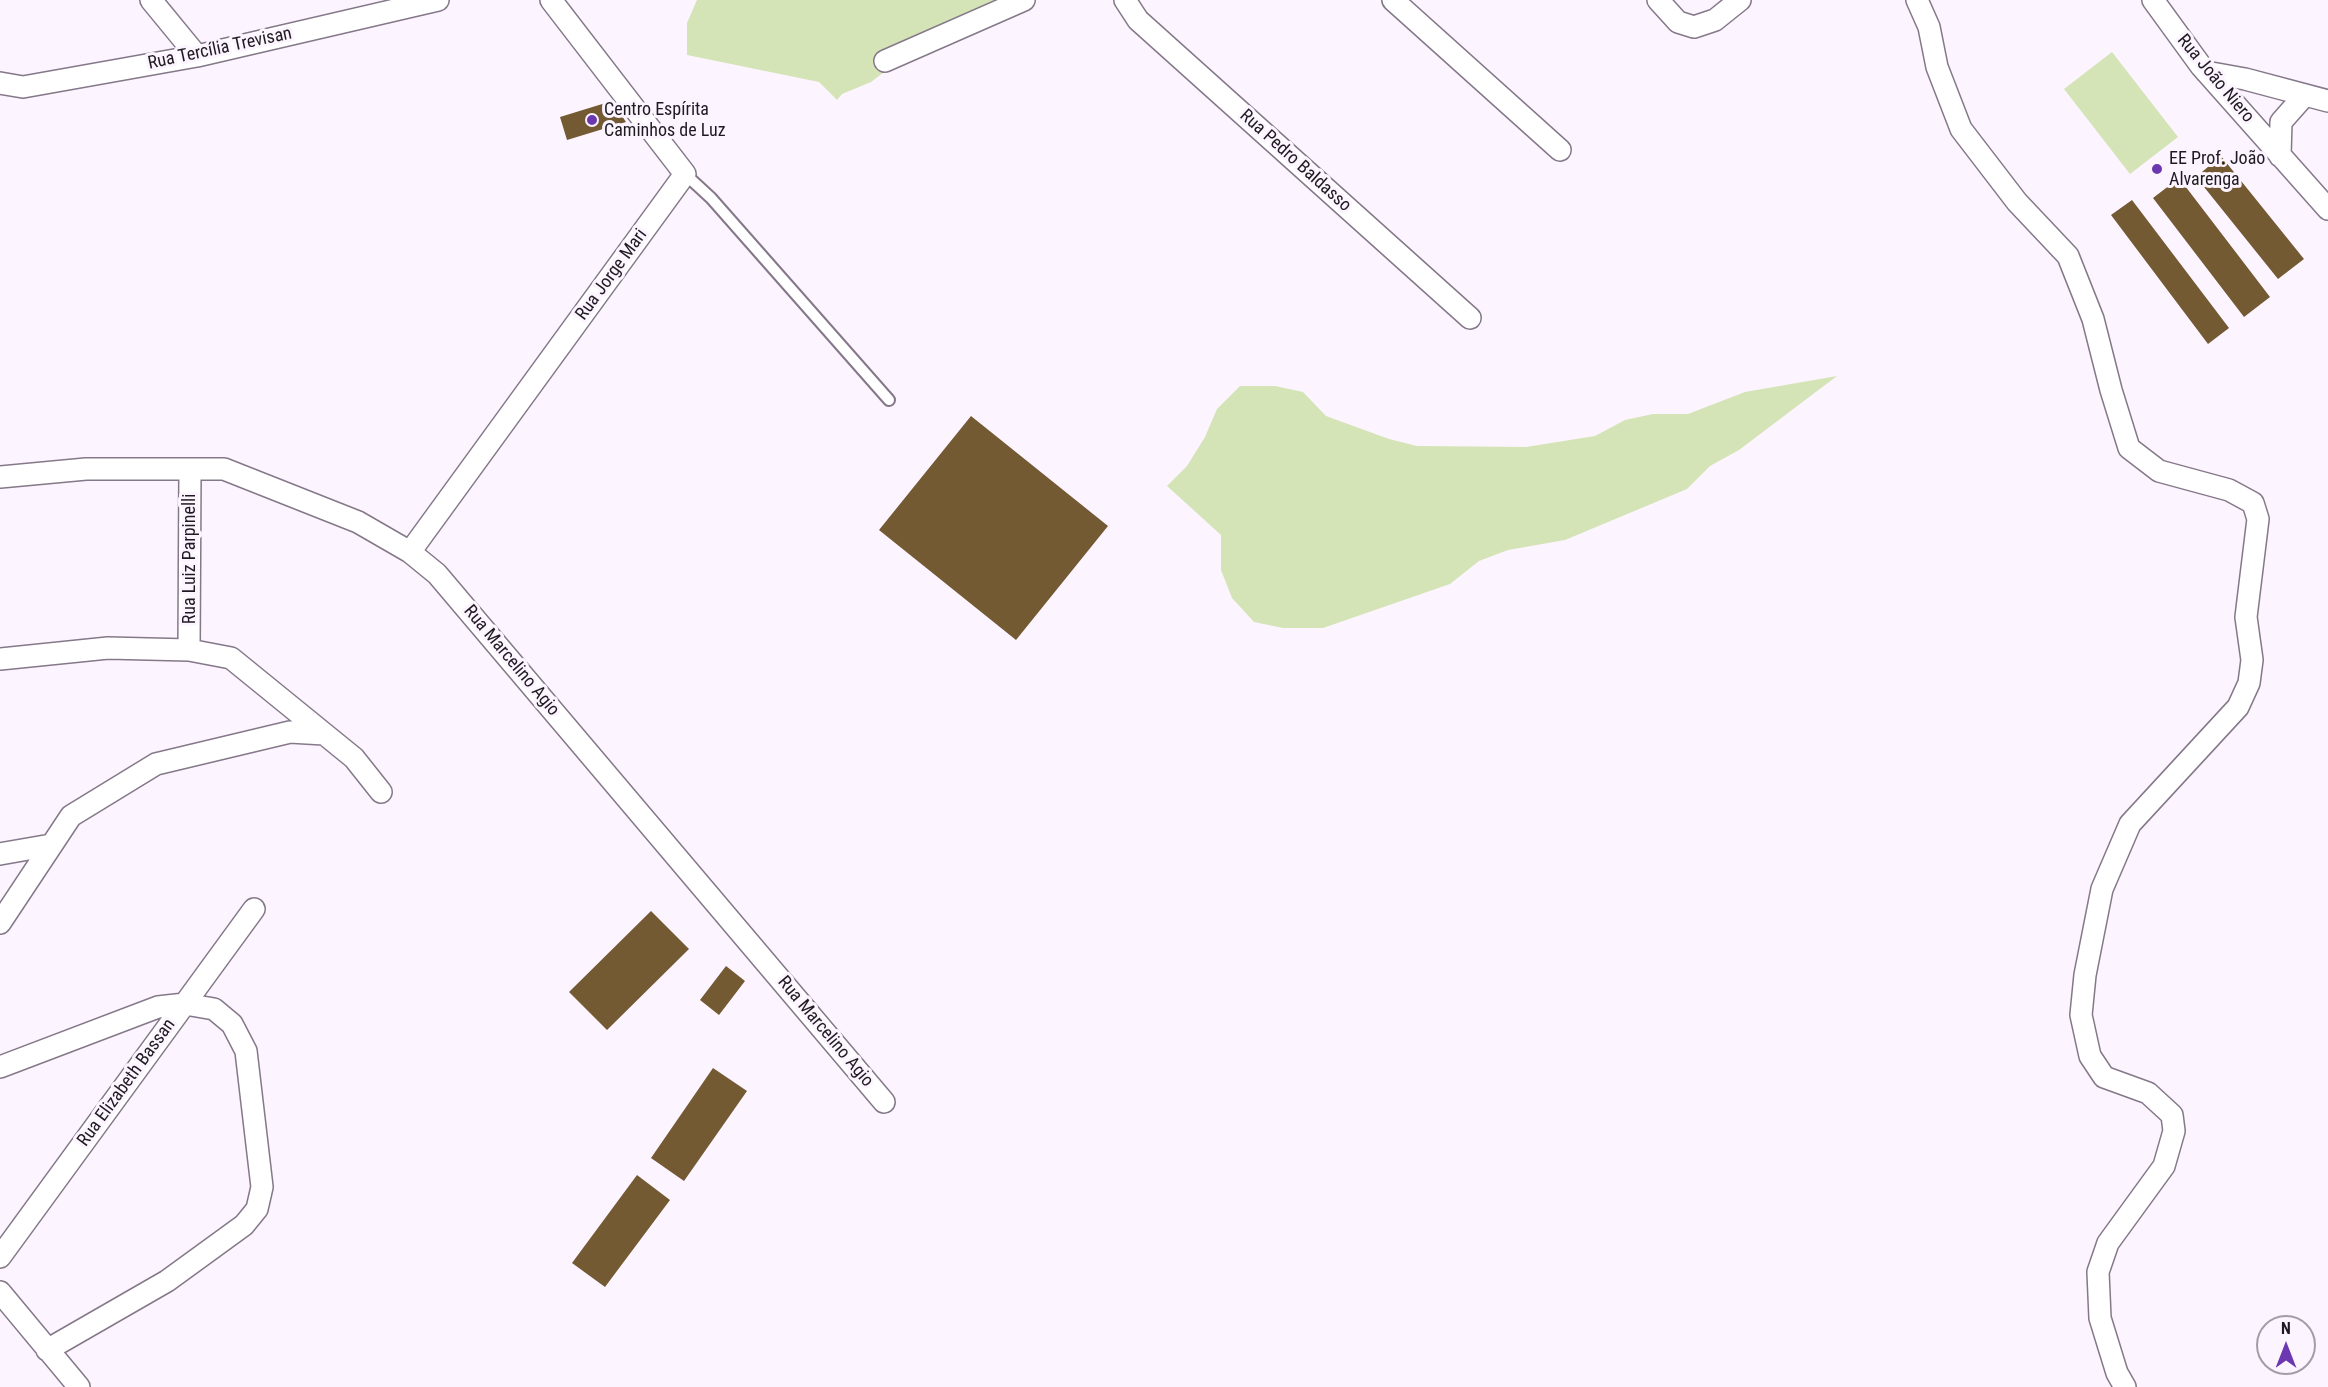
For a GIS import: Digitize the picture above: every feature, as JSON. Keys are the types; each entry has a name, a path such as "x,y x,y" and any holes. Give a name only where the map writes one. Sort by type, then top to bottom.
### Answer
{"street":[{"path":"151,0 198,56"},
{"name":"Rua Tercília Trevisan","path":"0,83 23,87 198,56 382,6 438,0"},
{"path":"552,0 685,174"},
{"path":"885,61 1024,0"},
{"name":"Rua Pedro Baldasso","path":"1125,0 1138,20 1470,318"},
{"path":"1393,0 1560,150"},
{"path":"1658,0 1678,22 1694,27 1715,20 1740,0"},
{"path":"1917,0 1929,27 1937,67 1961,129 2017,202 2068,256 2093,319 2111,390 2129,447 2158,471 2229,490 2253,503 2258,519 2246,617 2252,660 2249,683 2238,707 2130,824 2102,889 2085,975 2081,1015 2090,1056 2104,1077 2148,1093 2172,1114 2174,1131 2164,1166 2108,1243 2098,1272 2100,1318 2117,1373 2125,1387"},
{"name":"Rua João Niero","path":"2153,0 2206,72 2328,209"},
{"path":"2206,72 2245,79 2328,101"},
{"path":"2280,156 2281,122 2304,96"},
{"name":"Rua Jorge Mari","path":"410,552 685,174"},
{"name":"Rua Marcelino Agio","path":"0,477 86,469 224,469 358,522 410,552 445,584 884,1102"},
{"name":"Rua Luiz Parpinelli","path":"189,650 190,469"},
{"path":"0,659 108,648 189,650 231,658 354,758 381,792"},
{"path":"0,922 71,816 156,764 290,732 324,734"},
{"path":"0,854 51,845"},
{"name":"Rua Elizabeth Bassan","path":"0,1257 254,909"},
{"path":"0,1067 158,1007 185,1004 214,1009 232,1024 246,1051 262,1187 257,1209 244,1225 167,1281 47,1350"},
{"path":"0,1292 79,1387"}],"lane":[{"path":"685,174 711,198 889,400"}],"green space":[{"path":"697,0 1026,0 900,60 871,82 842,94 837,100 819,82 687,55 687,23"},
{"path":"2112,52 2178,137 2130,174 2064,89"},
{"path":"1837,376 1739,450 1710,466 1687,489 1565,540 1508,550 1479,561 1450,584 1323,628 1283,628 1254,622 1232,598 1221,570 1221,535 1167,486 1187,466 1205,437 1217,409 1240,386 1275,386 1303,392 1326,416 1389,439 1417,446 1526,447 1595,436 1625,420 1653,414 1688,414 1745,392"}],"building":[{"name":"Centro Espírita Caminhos de Luz","path":"612,101 626,122 567,140 560,117"},
{"path":"2221,156 2304,259 2278,279 2196,177"},
{"path":"2179,178 2270,297 2244,317 2153,198"},
{"path":"2132,200 2229,328 2208,344 2111,215"},
{"path":"971,416 1108,526 1016,640 879,530"},
{"path":"651,911 689,949 607,1030 569,992"},
{"path":"726,966 745,981 719,1015 700,1000"},
{"path":"713,1068 747,1091 684,1181 651,1158"},
{"path":"637,1175 670,1200 605,1287 572,1263"}],"place":[{"name":"Centro Espírita Caminhos de Luz","path":"592,120"},
{"name":"EE Prof. João Alvarenga","path":"2157,169"}]}
